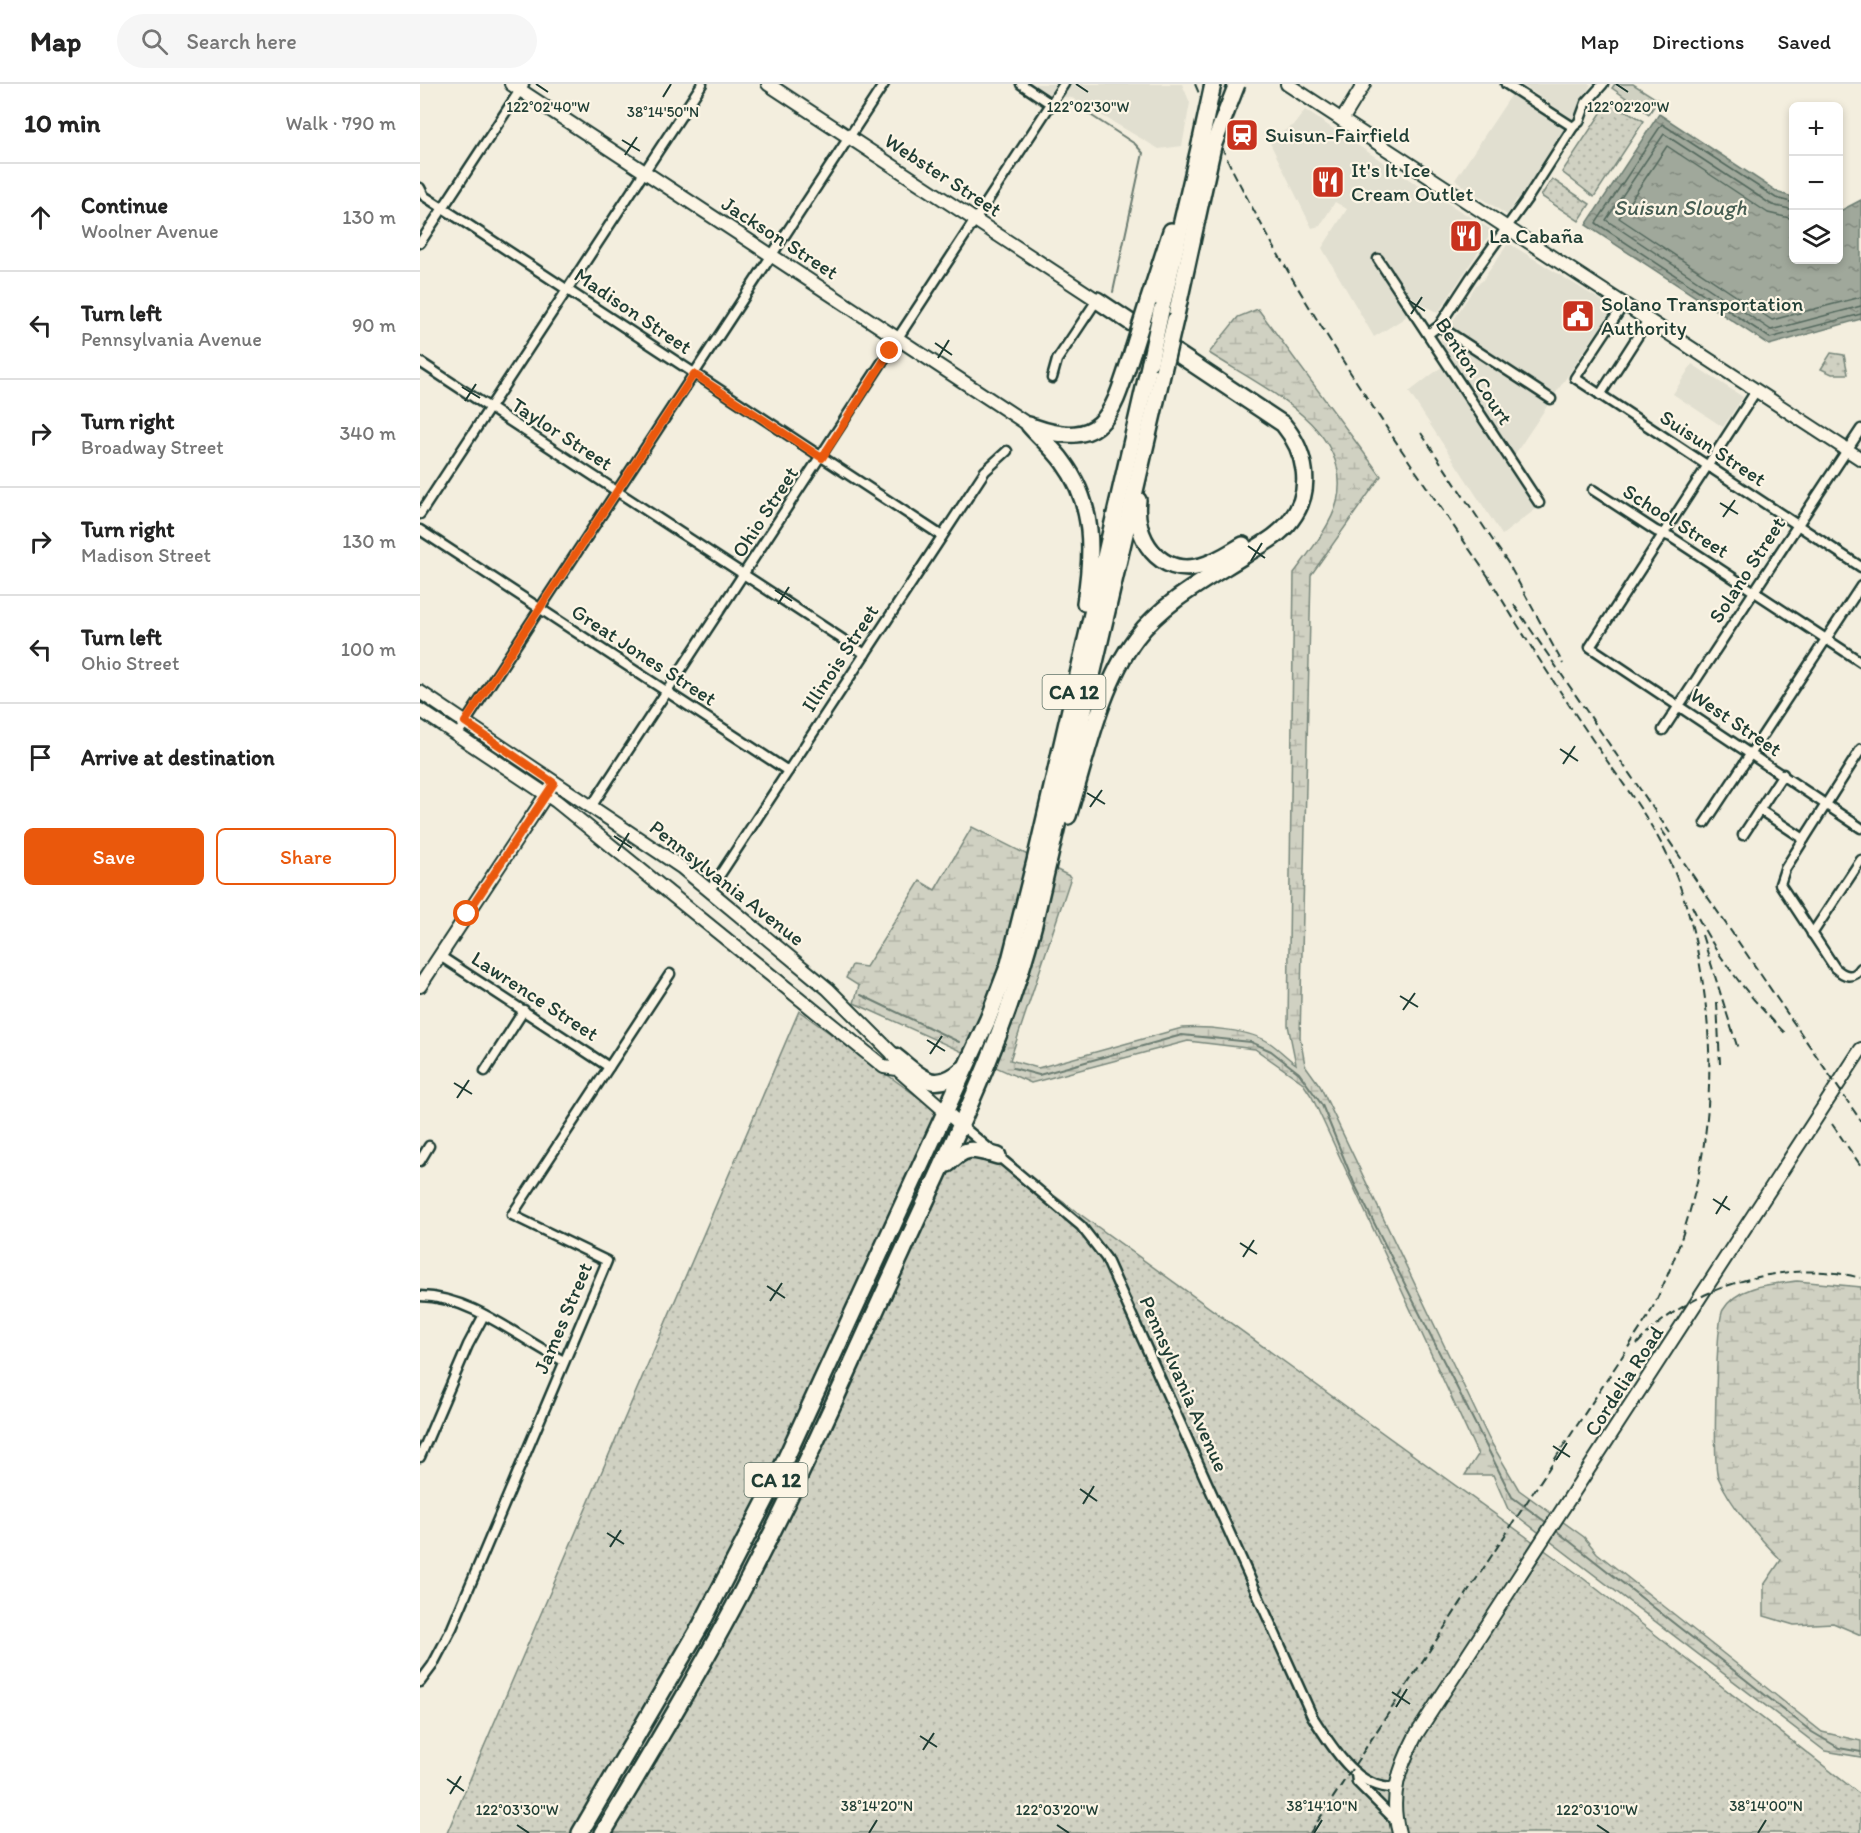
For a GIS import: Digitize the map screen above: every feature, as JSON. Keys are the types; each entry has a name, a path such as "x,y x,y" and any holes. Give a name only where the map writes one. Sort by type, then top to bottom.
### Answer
{"highway":[{"name":"CA 12","path":"603,1833 678,1707 758,1562 961,1125 1013,998 1047,866 1202,199 1213,84"},
{"name":"CA 12","path":"580,1833 672,1677 737,1557 968,1065 1009,964 1150,362 1188,183 1207,143 1226,84"},
{"path":"1207,143 1237,84"},
{"path":"1029,425 1058,436 1070,436 1095,428 1113,407 1188,183"},
{"path":"1047,866 1061,837 1108,692 1125,654 1146,626 1169,605 1267,541 1291,520 1304,488 1305,468 1290,433 1271,415 1097,300"},
{"path":"1029,425 1052,448 1075,481 1087,512 1092,548 1084,604 1060,724 1059,758"},
{"path":"1143,459 1137,512 1138,528 1145,544 1155,555 1182,567 1198,567 1215,561 1277,524 1297,494 1302,460"},
{"path":"896,1063 929,1081 938,1083 947,1082 968,1065"},
{"path":"938,1175 960,1151 976,1150 998,1156"}],"main road":[{"name":"Webster Street","path":"768,84 1097,300"},
{"path":"1287,84 1861,459"},
{"path":"1341,120 1364,84"},
{"name":"Jackson Street","path":"518,86 1029,425"},
{"name":"Pennsylvania Avenue","path":"420,692 554,783 655,846 710,890 828,988 896,1063 945,1113 961,1125"},
{"name":"Pennsylvania Avenue","path":"420,710 546,794 884,1067 896,1063"},
{"path":"420,986 554,783"},
{"name":"Cordelia Road","path":"1398,1828 1395,1788 1402,1763 1416,1736 1861,1049"}],"street":[{"path":"420,514 702,84"},
{"path":"457,735 884,84"},
{"path":"1021,84 1052,104"},
{"name":"Ohio Street","path":"591,807 745,576 1064,84"},
{"path":"1506,84 1573,127"},
{"path":"1428,334 1439,326 1533,190 1573,127 1579,122 1589,98 1603,84"},
{"path":"420,243 518,86"},
{"name":"Madison Street","path":"421,193 942,536"},
{"name":"Benton Court","path":"1378,259 1539,503"},
{"path":"1052,378 1057,360 1097,300"},
{"name":"Suisun Street","path":"1624,304 1575,378 1861,567"},
{"path":"1600,395 1648,320"},
{"path":"1439,326 1551,399"},
{"name":"Taylor Street","path":"420,362 865,654"},
{"path":"1663,534 1756,391"},
{"name":"Solano Street","path":"1663,730 1861,429"},
{"name":"Illinois Street","path":"710,890 985,471 1007,451"},
{"name":"School Street","path":"1593,490 1754,591 1861,662"},
{"name":"Great Jones Street","path":"420,530 788,771"},
{"name":"West Street","path":"1663,534 1590,647 1783,774 1826,805 1860,824"},
{"path":"1705,823 1861,586"},
{"path":"1861,749 1785,869 1780,884 1783,892 1834,968 1843,975 1854,975 1861,968"},
{"path":"1743,835 1783,774"},
{"path":"1760,810 1804,839"},
{"path":"1812,934 1861,860"},
{"name":"Lawrence Street","path":"440,956 609,1067"},
{"name":"James Street","path":"420,1682 432,1666 452,1628 607,1262 513,1215 670,974"},
{"path":"485,1071 524,1010"},
{"name":"Pennsylvania Avenue","path":"961,1125 1081,1226 1106,1258 1312,1716 1329,1743 1356,1773 1373,1785 1395,1788"},
{"path":"420,1161 429,1146"},
{"path":"420,1296 447,1299 484,1315 564,1361"},
{"path":"420,1457 468,1345 484,1315"},
{"name":"Pennsylvania Avenue","path":"1356,1773 1357,1782 1392,1815 1398,1828"}],"shaded area":[{"path":"1034,84 1182,84 1190,103 1182,146 1159,149 1072,98 1050,95"},
{"path":"1521,84 1591,84 1573,119"},
{"path":"1512,94 1565,128 1520,200 1517,199 1507,215 1455,180"},
{"path":"1305,110 1416,184 1490,229 1490,234 1438,313 1420,303 1403,319 1374,337 1322,248 1347,209 1335,202 1320,226 1312,228 1269,140 1294,125"},
{"path":"1510,244 1613,308 1509,463 1536,509 1502,535 1409,392 1452,359 1440,341 1476,285 1482,281"},
{"path":"1692,364 1743,397 1723,427 1673,394"}],"green space":[{"path":"1615,84 1633,84 1658,100 1649,114 1612,88"},
{"path":"1609,101 1644,121 1594,197 1562,172"},
{"path":"1552,179 1590,204 1579,221 1541,196"},
{"path":"1258,309 1381,476 1311,575 1300,1037 1305,1065 1320,1086 1489,1439 1519,1490 1584,1537 1597,1553 1822,1732 1861,1741 1861,1757 1825,1751 1508,1509 1493,1475 1465,1475 1478,1455 1312,1097 1302,1082 1255,1049 1188,1041 1031,1083 854,1003 859,986 846,978 852,965 866,967 920,881 935,890 972,827 1071,877 1010,1060 1038,1068 1182,1028 1203,1028 1240,1032 1262,1039 1296,1064 1288,1025 1294,573 1330,520 1337,502 1339,476 1332,452 1318,431 1299,412 1277,395 1209,353 1238,317"},
{"path":"1831,353 1844,355 1848,374 1832,374 1821,369"},
{"path":"799,1011 1575,1572 1861,1795 1861,1833 447,1833"},
{"path":"1797,1281 1861,1287 1861,1635 1833,1623 1794,1625 1764,1616 1764,1585 1781,1560 1738,1511 1718,1477 1716,1467 1716,1393 1723,1310 1737,1295 1756,1287"}],"water":[{"name":"Suisun Slough","path":"1659,114 1779,193 1789,196 1789,264 1843,264 1843,209 1861,200 1861,319 1769,345 1586,225"}],"waterway":[{"path":"1072,103 1135,144 1143,153 1113,292"},
{"path":"861,995 959,1042"},
{"path":"1013,1068 1039,1075 1182,1035 1251,1042 1271,1051 1299,1073 1322,1105 1354,1183 1512,1497 1547,1523"},
{"path":"1554,1529 1812,1732 1839,1748 1861,1752"}],"railway":[{"path":"1195,84 1231,167 1290,274 1354,379 1492,582"},
{"path":"1421,433 1508,563 1563,664"},
{"path":"1310,1833 1648,1317 1667,1277 1682,1235 1703,1152 1708,1109 1707,1022 1696,943 1676,875 1646,818 1554,682 1488,576"},
{"path":"1514,605 1670,833"},
{"path":"1661,829 1861,1121"},
{"path":"1692,906 1711,941 1733,973 1785,1033"},
{"path":"1702,935 1738,1049"},
{"path":"1717,1002 1720,1064"},
{"path":"1832,1124 1861,1166"},
{"path":"1637,1344 1659,1323 1684,1306 1740,1281 1801,1272 1831,1273 1861,1278"}],"place":[{"name":"Suisun-Fairfield","path":"1242,135"},
{"name":"It's It Ice Cream Outlet","path":"1328,182"},
{"name":"La Cabaña","path":"1466,236"},
{"name":"Solano Transportation Authority","path":"1578,316"}],"route":[{"path":"467,914 554,783 531,765 465,722 694,374 822,458 890,351"}]}
